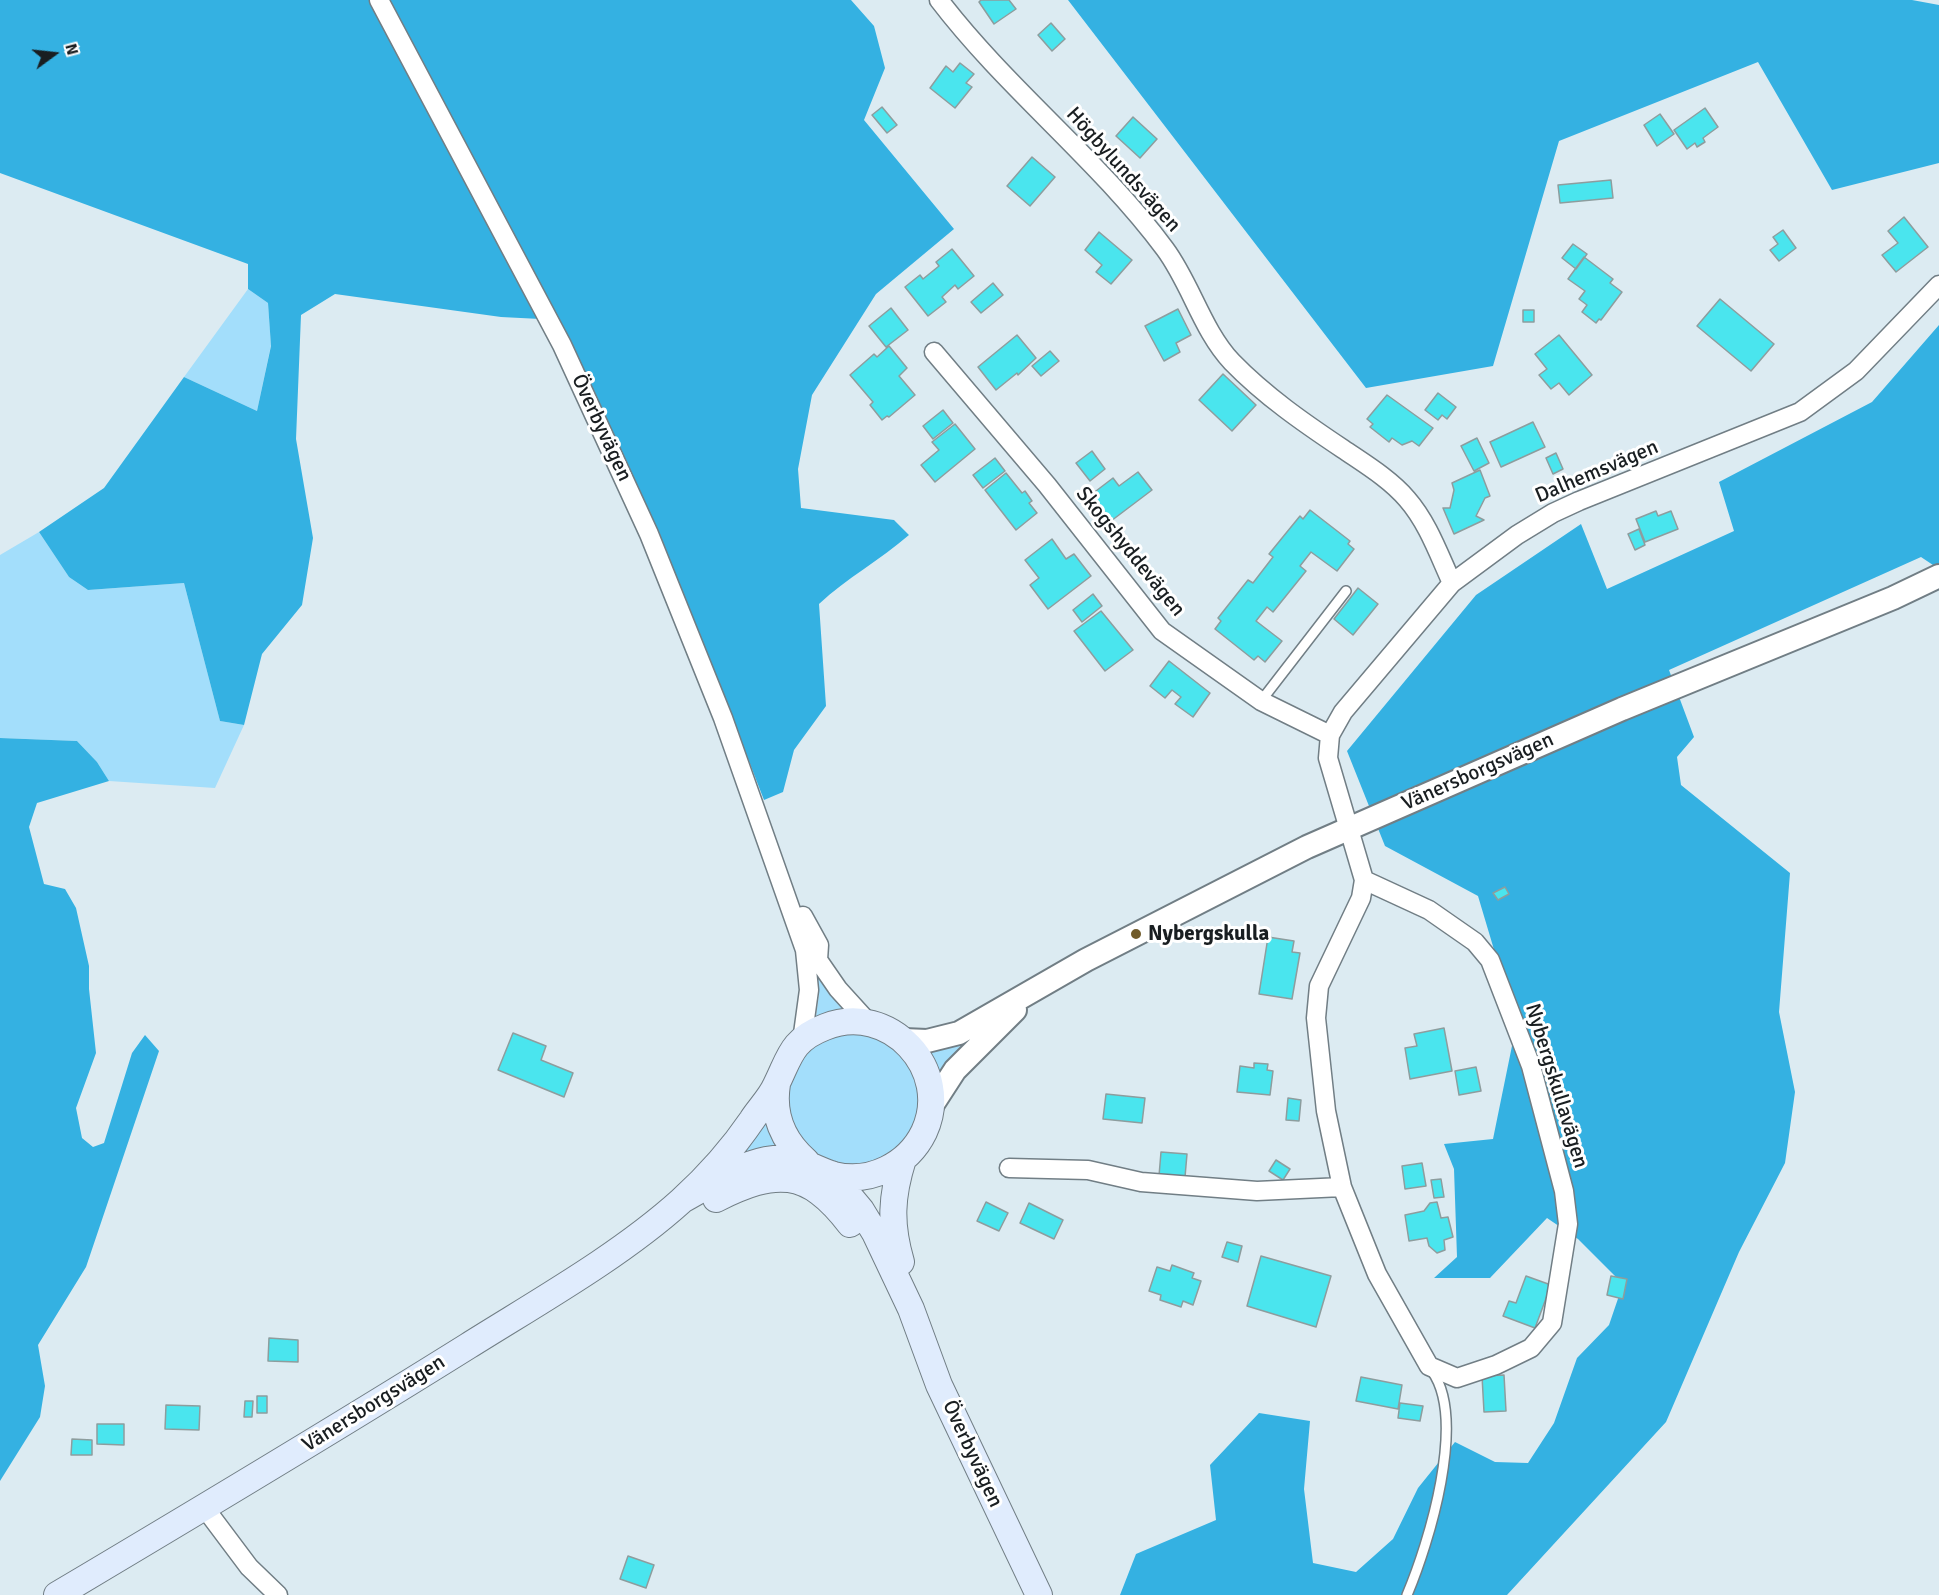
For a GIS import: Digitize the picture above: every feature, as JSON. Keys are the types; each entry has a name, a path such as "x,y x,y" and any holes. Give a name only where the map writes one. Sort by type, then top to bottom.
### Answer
{"main road":[{"name":"Vänersborgsvägen","path":"57,1595 410,1382 634,1238 682,1200 750,1124 777,1084 787,1058 802,1041 833,1024 868,1022 887,1029 904,1040"},
{"path":"904,1040 926,1070 931,1107"},
{"path":"777,1084 775,1099 780,1127 787,1140 806,1161"},
{"name":"Vänersborgsvägen","path":"682,1200 742,1168 767,1160 806,1161 831,1174 851,1177 872,1175 903,1159 921,1138 931,1107"},
{"name":"Överbyvägen","path":"903,1159 894,1191 892,1231 911,1309"},
{"name":"Överbyvägen","path":"831,1174 866,1218 911,1309 939,1385 1039,1595"},
{"path":"634,1238 663,1228 736,1189 763,1180 779,1178 811,1186 831,1202 855,1230 911,1349 939,1385"}],"street":[{"name":"Överbyvägen","path":"379,0 562,345 640,513 723,718 781,875 805,950 809,990 802,1041"},
{"name":"Högbylundsvägen","path":"939,0 1006,77 1126,202 1166,251 1217,341 1231,361 1273,400 1380,475 1406,497 1421,517 1452,583"},
{"name":"Dalhemsvägen","path":"1330,735 1343,712 1452,583 1517,535 1553,513 1800,412 1856,371 1939,285"},
{"name":"Skogshyddevägen","path":"934,352 1047,485 1162,631 1260,700 1330,735"},
{"name":"Vänersborgsvägen","path":"904,1040 927,1041 959,1033 1086,960 1221,889 1349,829 1622,709 1893,598 1939,576"},
{"path":"1330,735 1328,758 1364,880 1361,898 1319,986 1316,1018 1326,1111 1342,1187 1377,1274 1429,1366"},
{"name":"Överbyvägen","path":"781,875 819,945 818,960 838,989 868,1022"},
{"name":"Nybergskullavägen","path":"1364,880 1429,910 1475,942 1490,960 1531,1066 1564,1191 1568,1224 1552,1323 1531,1348 1496,1365 1457,1378 1429,1366"},
{"name":"Vänersborgsvägen","path":"931,1107 955,1070 1030,993"},
{"path":"1009,1168 1088,1170 1142,1182 1257,1191 1342,1187"},
{"path":"204,1507 249,1567 278,1595"}],"lane":[{"path":"1260,700 1346,591"},
{"path":"1407,1595 1430,1528 1442,1478 1446,1413 1443,1393 1429,1366"}],"shaded area":[{"path":"0,0 851,0 874,26 885,68 864,120 954,229 876,294 812,395 798,469 801,508 894,520 909,535 819,604 826,706 794,750 783,792 764,800 712,666 560,320 501,317 335,294 301,315 296,439 313,538 302,605 262,654 244,725 220,721 184,583 88,590 69,577 39,532 104,488 184,377 257,411 271,346 268,303 248,289 248,264 0,173"},
{"path":"1068,0 1912,0 1939,5 1939,163 1832,190 1758,62 1559,141 1493,366 1366,388"},
{"path":"248,289 268,303 271,345 257,411 184,377"},
{"path":"1939,325 1939,569 1921,557 1669,670 1694,737 1677,757 1681,785 1790,873 1779,1012 1795,1092 1785,1163 1739,1252 1666,1422 1507,1595 1120,1595 1136,1554 1216,1520 1210,1465 1259,1413 1310,1421 1304,1489 1313,1563 1356,1572 1393,1539 1418,1488 1455,1442 1495,1462 1528,1463 1554,1423 1577,1358 1609,1325 1623,1284 1578,1239 1547,1218 1490,1278 1434,1278 1457,1257 1454,1169 1444,1144 1493,1139 1513,1041 1495,953 1478,896 1385,846 1347,751 1476,595 1581,524 1607,589 1734,531 1719,482 1872,402"},
{"path":"39,532 69,577 88,590 184,583 220,721 244,725 215,788 109,781 97,762 77,741 0,738 0,555"},
{"path":"0,738 77,741 97,762 109,781 37,803 29,827 44,884 65,889 76,908 89,966 89,989 96,1053 76,1108 82,1138 93,1147 104,1143 132,1053 145,1035 159,1051 86,1267 38,1345 45,1386 40,1417 0,1481"},
{"path":"814,959 847,1009 816,1016 819,995"},
{"path":"848,1030 877,1036 893,1045 917,1077 920,1099 914,1125 898,1147 873,1163 848,1166 825,1160 806,1146 792,1126 787,1102 791,1075 806,1049 820,1040"},
{"path":"975,1033 937,1081 925,1050"},
{"path":"764,1120 776,1148 730,1162"}],"building":[{"path":"981,0 1009,0 1016,9 994,24 979,2"},
{"path":"1051,23 1065,39 1052,51 1038,35"},
{"path":"960,63 974,74 966,83 972,87 955,108 930,88 946,66 953,72"},
{"path":"882,107 897,125 887,133 872,115"},
{"path":"1705,108 1718,127 1703,138 1705,142 1697,147 1695,143 1687,149 1674,130"},
{"path":"1660,114 1674,134 1657,146 1644,125"},
{"path":"1133,117 1157,139 1140,158 1116,136"},
{"path":"1032,157 1055,177 1030,206 1007,186"},
{"path":"1611,180 1613,198 1560,203 1558,185"},
{"path":"1904,217 1928,247 1896,272 1882,255 1898,243 1888,231"},
{"path":"1783,230 1796,248 1779,261 1770,250 1778,244 1773,237"},
{"path":"1099,232 1132,260 1111,284 1096,272 1102,265 1085,250"},
{"path":"1573,244 1587,254 1576,269 1562,258"},
{"path":"952,249 974,276 958,289 955,285 942,297 946,302 928,316 905,287 920,275 923,279 939,266 936,262"},
{"path":"1584,257 1613,279 1610,283 1622,292 1601,320 1599,319 1596,323 1582,312 1587,305 1579,299 1585,291 1568,279"},
{"path":"993,283 1003,295 981,313 971,302"},
{"path":"1720,299 1774,344 1751,371 1697,326"},
{"path":"891,308 908,330 886,347 869,326"},
{"path":"1178,309 1191,335 1176,343 1180,352 1164,361 1145,326"},
{"path":"1523,310 1534,310 1534,322 1523,322"},
{"path":"1017,335 1036,358 1018,375 1017,373 996,390 978,367"},
{"path":"1559,335 1592,375 1569,395 1559,383 1551,389 1539,375 1547,369 1535,354"},
{"path":"889,346 907,368 899,376 915,395 889,417 882,420 870,405 873,402 850,375 874,354 877,357"},
{"path":"1050,351 1059,361 1041,376 1032,366"},
{"path":"1223,374 1256,405 1232,431 1199,400"},
{"path":"1438,393 1456,407 1447,419 1442,415 1438,420 1425,410"},
{"path":"1387,395 1433,428 1419,446 1412,441 1402,445 1392,438 1389,442 1370,427 1373,424 1367,419"},
{"path":"943,410 953,423 933,439 923,426"},
{"path":"1533,422 1545,447 1501,467 1490,442"},
{"path":"955,424 975,449 935,482 921,465 939,450 932,442"},
{"path":"1477,438 1489,463 1474,471 1461,446"},
{"path":"1092,451 1105,469 1090,481 1076,463"},
{"path":"1556,453 1563,469 1553,474 1546,458"},
{"path":"995,458 1005,471 983,488 973,475"},
{"path":"1480,470 1490,496 1485,498 1476,516 1484,520 1454,534 1443,508 1450,508 1454,490 1452,483"},
{"path":"1138,472 1152,490 1111,521 1092,494 1113,478 1119,486"},
{"path":"1006,473 1022,493 1025,491 1032,501 1029,503 1037,513 1016,530 985,490"},
{"path":"1310,510 1350,541 1348,544 1354,549 1337,571 1311,552 1300,566 1306,571 1273,612 1267,607 1256,621 1282,641 1265,662 1258,656 1254,660 1215,629 1221,621 1218,618 1248,580 1253,583 1273,557 1269,554 1300,516 1303,519"},
{"path":"1656,511 1658,516 1671,511 1678,529 1645,542 1636,519"},
{"path":"1639,529 1645,545 1635,550 1628,534"},
{"path":"1052,539 1066,559 1074,554 1091,576 1048,609 1030,585 1039,578 1025,560"},
{"path":"1358,588 1378,604 1353,635 1334,619"},
{"path":"1093,594 1102,606 1082,622 1073,610"},
{"path":"1101,611 1133,650 1105,671 1074,631"},
{"path":"1169,661 1210,693 1193,717 1175,704 1181,697 1172,690 1165,698 1150,686"},
{"path":"1505,887 1509,894 1498,900 1493,893"},
{"path":"1268,937 1294,941 1292,952 1300,953 1292,999 1259,994"},
{"path":"1444,1028 1452,1071 1410,1079 1405,1048 1417,1046 1414,1034"},
{"path":"513,1033 546,1046 541,1060 573,1073 564,1097 498,1070"},
{"path":"1254,1063 1268,1064 1267,1070 1273,1071 1270,1095 1237,1092 1240,1066 1254,1068"},
{"path":"1476,1067 1481,1091 1459,1095 1455,1071"},
{"path":"1106,1094 1145,1098 1142,1123 1103,1119"},
{"path":"1288,1098 1301,1100 1299,1121 1286,1120"},
{"path":"1161,1152 1187,1154 1185,1177 1159,1176"},
{"path":"1276,1160 1290,1169 1283,1180 1269,1171"},
{"path":"1422,1163 1426,1186 1405,1189 1402,1166"},
{"path":"1441,1179 1444,1197 1434,1198 1431,1180"},
{"path":"986,1202 1008,1213 999,1231 977,1221"},
{"path":"1437,1202 1441,1218 1448,1217 1453,1237 1444,1240 1445,1250 1437,1253 1429,1246 1427,1238 1409,1241 1405,1215 1424,1211 1430,1203"},
{"path":"1029,1203 1063,1220 1054,1239 1020,1223"},
{"path":"1227,1242 1242,1246 1238,1262 1222,1257"},
{"path":"1261,1256 1331,1276 1316,1327 1247,1306"},
{"path":"1172,1265 1194,1273 1192,1278 1201,1281 1193,1305 1183,1301 1181,1307 1160,1300 1161,1295 1149,1291 1157,1267 1170,1271"},
{"path":"1526,1276 1551,1285 1535,1328 1503,1316 1509,1301 1516,1303"},
{"path":"1611,1276 1627,1279 1623,1299 1607,1295"},
{"path":"269,1338 298,1340 298,1362 268,1361"},
{"path":"1504,1375 1506,1411 1484,1412 1482,1376"},
{"path":"1361,1377 1402,1385 1398,1409 1356,1401"},
{"path":"257,1396 267,1396 267,1413 257,1413"},
{"path":"245,1401 253,1401 252,1417 244,1417"},
{"path":"1400,1403 1423,1406 1420,1421 1398,1418"},
{"path":"166,1405 200,1406 199,1430 165,1429"},
{"path":"97,1424 124,1424 124,1445 97,1444"},
{"path":"72,1439 92,1440 92,1455 71,1455"},
{"path":"628,1556 654,1565 646,1588 620,1579"}],"place":[{"name":"Nybergskulla","path":"1136,934"}]}
